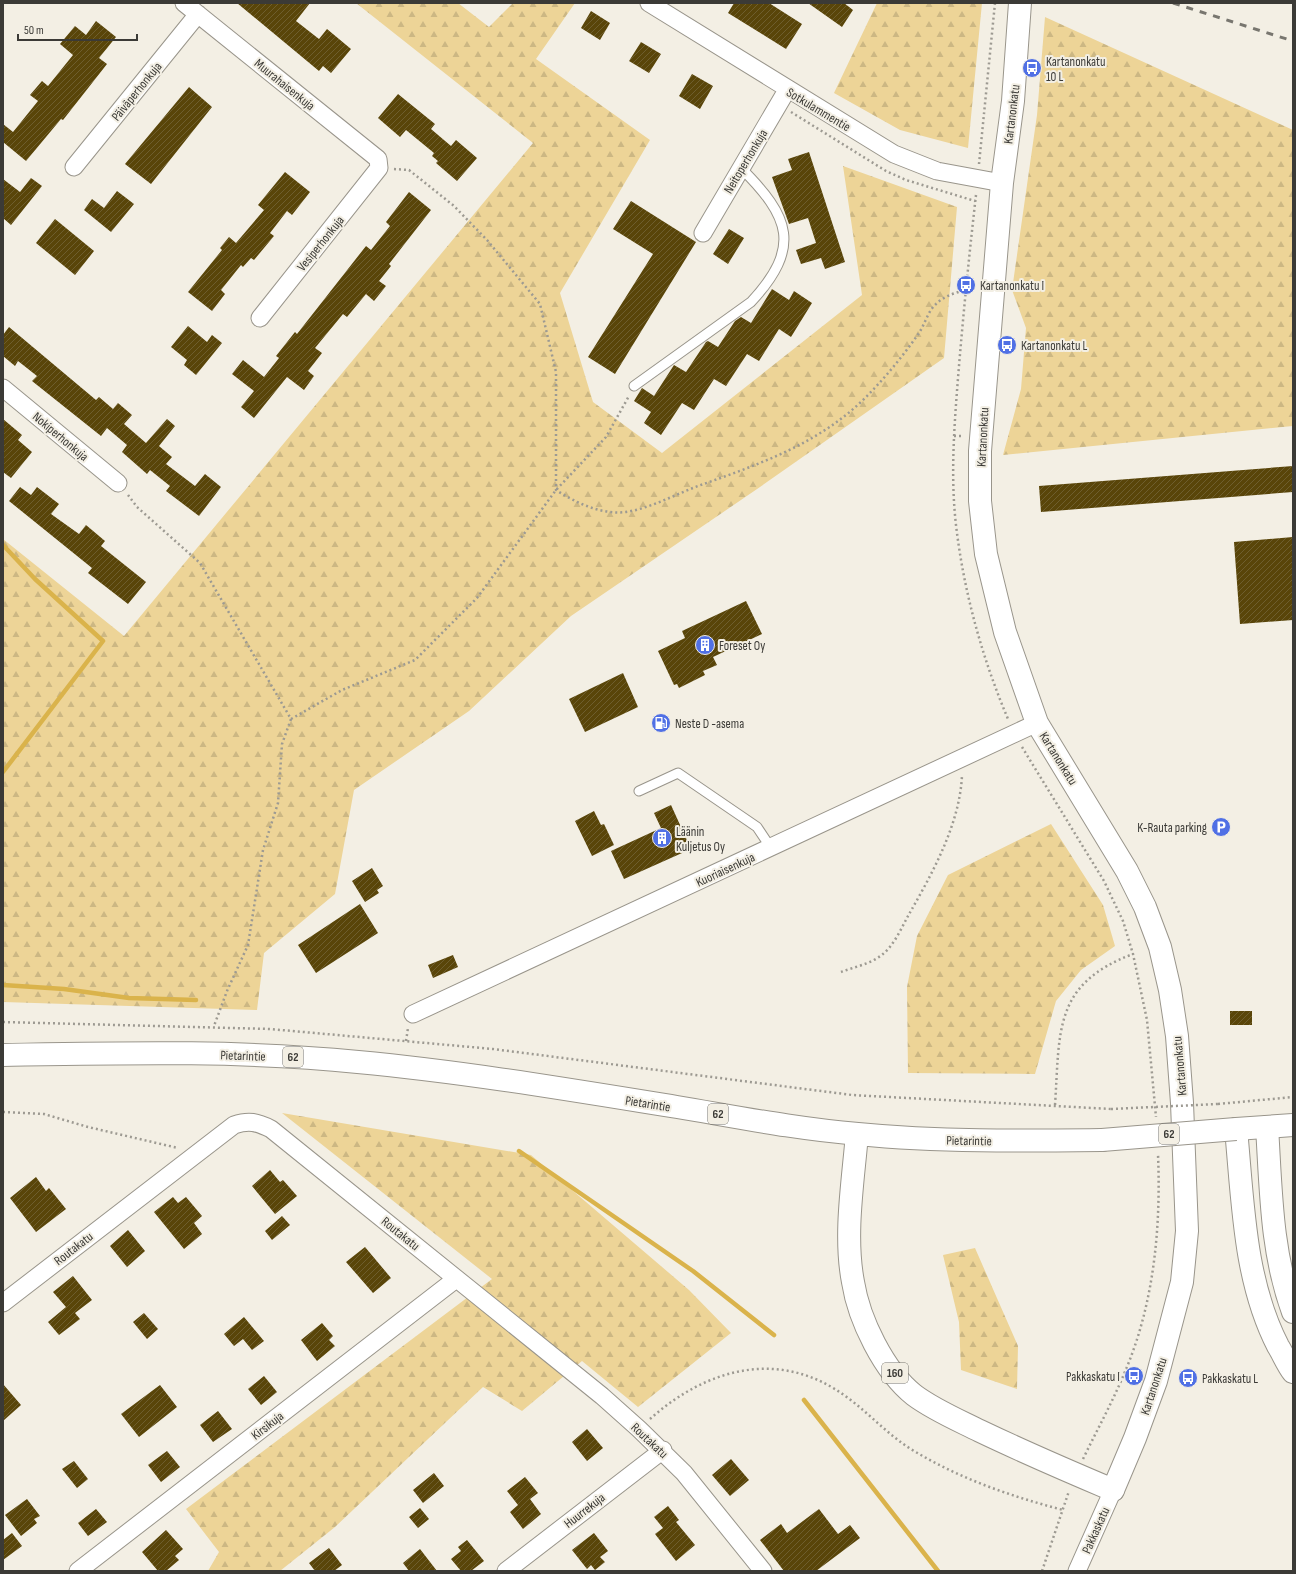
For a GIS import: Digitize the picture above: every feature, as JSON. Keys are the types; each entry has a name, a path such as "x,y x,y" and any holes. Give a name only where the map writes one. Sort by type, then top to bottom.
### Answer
{"main road":[{"name":"Kartanonkatu","path":"1020,3 1013,101 1002,183 980,451 980,501 986,554 1005,632 1037,723 1127,870 1145,908 1160,947 1170,990 1177,1036 1186,1182 1186,1231 1182,1282 1156,1381 1135,1438 1113,1490"},
{"name":"Pietarintie","path":"3,1055 171,1053 270,1056 358,1062 566,1089 751,1120 857,1134 954,1140 1102,1140 1293,1125"},
{"path":"1267,1127 1274,1237 1283,1286 1293,1312"},
{"path":"1236,1129 1246,1231 1254,1285 1273,1336 1293,1372"},
{"name":"160","path":"857,1134 849,1236 853,1282 865,1326 887,1365 913,1394 948,1416 1113,1490"}],"street":[{"name":"Muurahaisenkuja","path":"184,3 378,159 379,168"},
{"name":"Sotkulammentie","path":"649,3 787,90 894,154 937,171 978,180 1002,183"},
{"name":"Päiväperhonkuja","path":"74,167 198,14"},
{"name":"Neitoperhonkuja","path":"703,233 787,90"},
{"name":"Vesiperhonkuja","path":"260,318 379,168"},
{"name":"Nokiperhonkuja","path":"3,388 118,483"},
{"name":"Kuoriaisenkuja","path":"413,1014 1015,735 1037,723"},
{"name":"Routakatu","path":"3,1303 234,1125 246,1121 257,1122 271,1130 602,1396 663,1450 684,1473 763,1571"},
{"name":"Kirsikuja","path":"78,1571 456,1279"},
{"name":"Huurrekuja","path":"506,1571 663,1450"},
{"name":"Pakkaskatu","path":"1077,1571 1113,1490"}],"lane":[{"path":"634,386 751,302 775,272 781,260 785,243 783,225 773,205 757,183 741,168"},
{"path":"638,791 678,773 757,827 771,848"}],"path":[{"path":"995,3 966,290 954,436 956,532 975,623 997,693 1015,735 1104,881 1123,921 1133,954 1147,1020 1156,1121"},
{"path":"379,168 409,170 454,206 487,240 540,304 556,372 556,490"},
{"path":"556,490 573,501 599,510 626,512 650,505 766,462 801,445 864,399 907,350 923,328 935,305 948,295 966,290"},
{"path":"214,1026 227,991 248,945 263,850 278,802 282,744 291,719 342,690 415,660 477,598 556,490 606,437 634,386"},
{"path":"118,483 137,507 200,563 291,719"},
{"path":"841,972 870,961 883,954 898,935 920,896 944,846 957,806 962,774 959,760"},
{"path":"1056,1105 1063,1021 1068,1005 1079,987 1094,973 1114,961 1133,954"},
{"path":"3,1022 214,1026 270,1029 493,1049 852,1095 1111,1109 1218,1104 1293,1097"},
{"path":"3,1112 44,1114 88,1127 197,1152"},
{"path":"1042,1571 1076,1474 1125,1373 1141,1326 1150,1288 1156,1244 1159,1192 1158,1152"},
{"path":"639,1429 666,1405 696,1387 727,1374 760,1368 797,1372 825,1382 849,1398 890,1435 913,1451 944,1468 998,1491 1063,1510"}],"green space":[{"path":"356,3 458,3 489,27 513,3 575,3 536,59 650,140 560,293 593,402 662,453 862,295 843,166 957,207 944,358 760,487 571,616 469,711 354,790 335,894 264,953 257,1010 3,1002 3,539 124,636 533,143"},
{"path":"877,3 982,3 968,148 900,130 834,93"},
{"path":"1045,17 1293,130 1293,426 1003,455 1021,389 1026,328 1012,290 1037,115"},
{"path":"1051,824 1103,905 1115,946 1081,970 1056,1001 1035,1074 908,1073 907,987 917,936 948,875"},
{"path":"282,1113 531,1155 689,1290 731,1333 638,1407 582,1361 522,1411 483,1387 335,1527 280,1571 208,1571 219,1552 186,1509 492,1279"},
{"path":"975,1248 1018,1346 1017,1389 961,1370 959,1322 943,1255"}],"building":[{"path":"237,3 310,3 296,21 319,39 327,29 351,49 331,73 323,66 319,71"},
{"path":"734,3 769,3 802,24 786,49 728,13"},
{"path":"808,3 844,3 853,10 842,27"},
{"path":"591,11 610,23 600,40 581,28"},
{"path":"96,21 116,37 99,58 107,64 63,120 61,119 26,161 3,142 3,124 13,132 38,101 30,95 42,81 48,86 73,55 60,44 75,26 86,35"},
{"path":"641,42 661,54 649,73 629,61"},
{"path":"692,74 713,86 700,109 679,96"},
{"path":"189,87 212,107 151,184 125,164"},
{"path":"398,94 435,124 431,129 451,146 456,140 477,158 457,181 436,163 438,161 432,156 434,153 406,130 400,137 378,118"},
{"path":"809,152 845,262 825,269 821,258 801,264 796,250 816,243 808,218 789,224 772,177 792,170 788,159"},
{"path":"285,172 310,192 292,215 287,211 270,233 274,236 254,260 251,258 243,267 241,265 221,290 225,294 212,311 188,292 222,250 220,248 229,237 236,243 264,210 258,205"},
{"path":"31,178 42,186 11,225 3,218 3,179 20,192"},
{"path":"117,191 134,204 111,232 84,210 92,199 104,208"},
{"path":"409,192 431,210 389,264 391,266 379,281 386,286 374,301 366,294 347,317 343,314 315,348 322,353 308,371 314,376 304,390 287,377 254,418 241,407 254,391 232,374 243,360 264,377 279,358 276,356 295,332 297,334 366,246 371,250 390,226 386,222"},
{"path":"631,201 696,242 615,374 588,357 653,254 613,229"},
{"path":"55,219 94,251 75,275 36,243"},
{"path":"729,229 744,238 728,264 713,254"},
{"path":"772,289 789,300 794,291 812,303 791,337 779,329 759,361 747,354 726,386 714,379 694,410 682,403 661,435 644,423 651,412 634,401 642,388 654,396 674,365 686,372 706,342 708,341 718,347 735,321 741,317 751,323"},
{"path":"188,326 207,342 212,335 222,343 196,375 184,365 187,360 171,347"},
{"path":"9,327 96,400 99,397 113,409 118,403 132,415 124,424 146,443 167,419 175,426 159,446 172,457 166,464 195,486 205,474 221,487 199,516 166,491 170,486 150,470 147,474 122,452 127,445 107,428 101,436 32,381 37,376 18,361 15,366 3,356 3,335"},
{"path":"3,419 22,435 18,440 32,452 11,478 3,472"},
{"path":"1293,466 1293,492 1041,512 1039,486"},
{"path":"20,487 31,495 37,487 59,504 51,514 79,534 86,525 105,541 101,546 146,582 128,604 88,573 92,568 9,501"},
{"path":"1293,537 1293,620 1240,624 1234,542"},
{"name":"Foreset Oy","path":"746,601 762,634 713,657 717,665 703,671 705,675 679,688 677,684 674,685 658,651 685,638 682,631"},
{"path":"623,673 638,707 585,732 569,699"},
{"name":"Läänin Kuljetus Oy","path":"671,805 691,849 624,879 611,851 661,828 654,813"},
{"path":"594,811 601,825 604,824 614,845 592,856 575,821"},
{"path":"372,868 383,886 377,890 379,893 365,902 352,881"},
{"path":"360,904 378,933 316,973 298,945"},
{"path":"453,955 458,967 433,978 428,965"},
{"path":"1230,1011 1252,1011 1252,1025 1230,1025"},
{"path":"270,1170 280,1182 283,1180 297,1196 275,1214 252,1186"},
{"path":"36,1177 46,1191 49,1188 66,1209 36,1232 10,1198"},
{"path":"173,1197 178,1203 186,1197 202,1216 194,1223 202,1234 184,1249 154,1212"},
{"path":"282,1216 290,1225 272,1240 265,1231"},
{"path":"128,1230 145,1251 127,1267 110,1246"},
{"path":"365,1247 391,1278 373,1293 346,1262"},
{"path":"73,1276 92,1300 75,1313 80,1319 59,1335 48,1322 66,1307 53,1292"},
{"path":"144,1313 158,1329 147,1339 133,1322"},
{"path":"244,1317 264,1341 252,1350 243,1339 234,1346 224,1334"},
{"path":"322,1323 333,1336 329,1340 335,1346 317,1361 301,1340"},
{"path":"264,1376 277,1392 261,1405 248,1389"},
{"path":"3,1384 21,1405 3,1421"},
{"path":"160,1385 177,1407 139,1437 121,1414"},
{"path":"218,1411 232,1429 213,1442 200,1425"},
{"path":"587,1429 603,1448 587,1461 572,1442"},
{"path":"167,1451 180,1467 161,1482 148,1465"},
{"path":"731,1459 749,1480 730,1496 712,1475"},
{"path":"74,1461 88,1479 77,1488 62,1469"},
{"path":"434,1473 444,1486 423,1503 413,1490"},
{"path":"525,1477 538,1493 530,1499 541,1514 523,1529 510,1512 518,1505 507,1491"},
{"path":"27,1499 40,1516 34,1519 37,1523 21,1536 5,1515"},
{"path":"668,1506 679,1520 676,1522 695,1545 676,1561 655,1534 663,1528 654,1517"},
{"path":"420,1508 429,1519 418,1528 409,1517"},
{"path":"96,1509 107,1522 88,1536 78,1523"},
{"path":"819,1509 838,1534 850,1525 860,1538 816,1571 784,1571 760,1540 781,1524 787,1533"},
{"path":"166,1530 183,1549 175,1556 179,1560 166,1571 158,1571 142,1552"},
{"path":"12,1533 22,1546 3,1560 3,1540"},
{"path":"594,1533 608,1551 600,1557 605,1562 595,1570 591,1565 587,1569 572,1550"},
{"path":"467,1540 484,1561 471,1571 461,1571 451,1559 461,1551 458,1547"},
{"path":"329,1548 342,1565 334,1571 315,1571 309,1563"},
{"path":"420,1549 437,1571 409,1571 403,1563"}],"waterway":[{"path":"3,545 35,579 103,641 3,772"},
{"path":"3,985 64,989 129,998 196,1000"},
{"path":"519,1151 693,1271 774,1335"},
{"path":"804,1400 938,1571"}],"railway":[{"path":"1173,3 1293,41"}],"place":[{"name":"Kartanonkatu 10 L","path":"1032,68"},
{"name":"Kartanonkatu I","path":"966,285"},
{"name":"Kartanonkatu L","path":"1007,345"},
{"name":"Foreset Oy","path":"705,645"},
{"name":"Neste D -asema","path":"661,723"},
{"name":"K-Rauta parking","path":"1221,827"},
{"name":"Läänin Kuljetus Oy","path":"662,838"},
{"name":"Pakkaskatu I","path":"1134,1376"},
{"name":"Pakkaskatu L","path":"1188,1378"}]}
